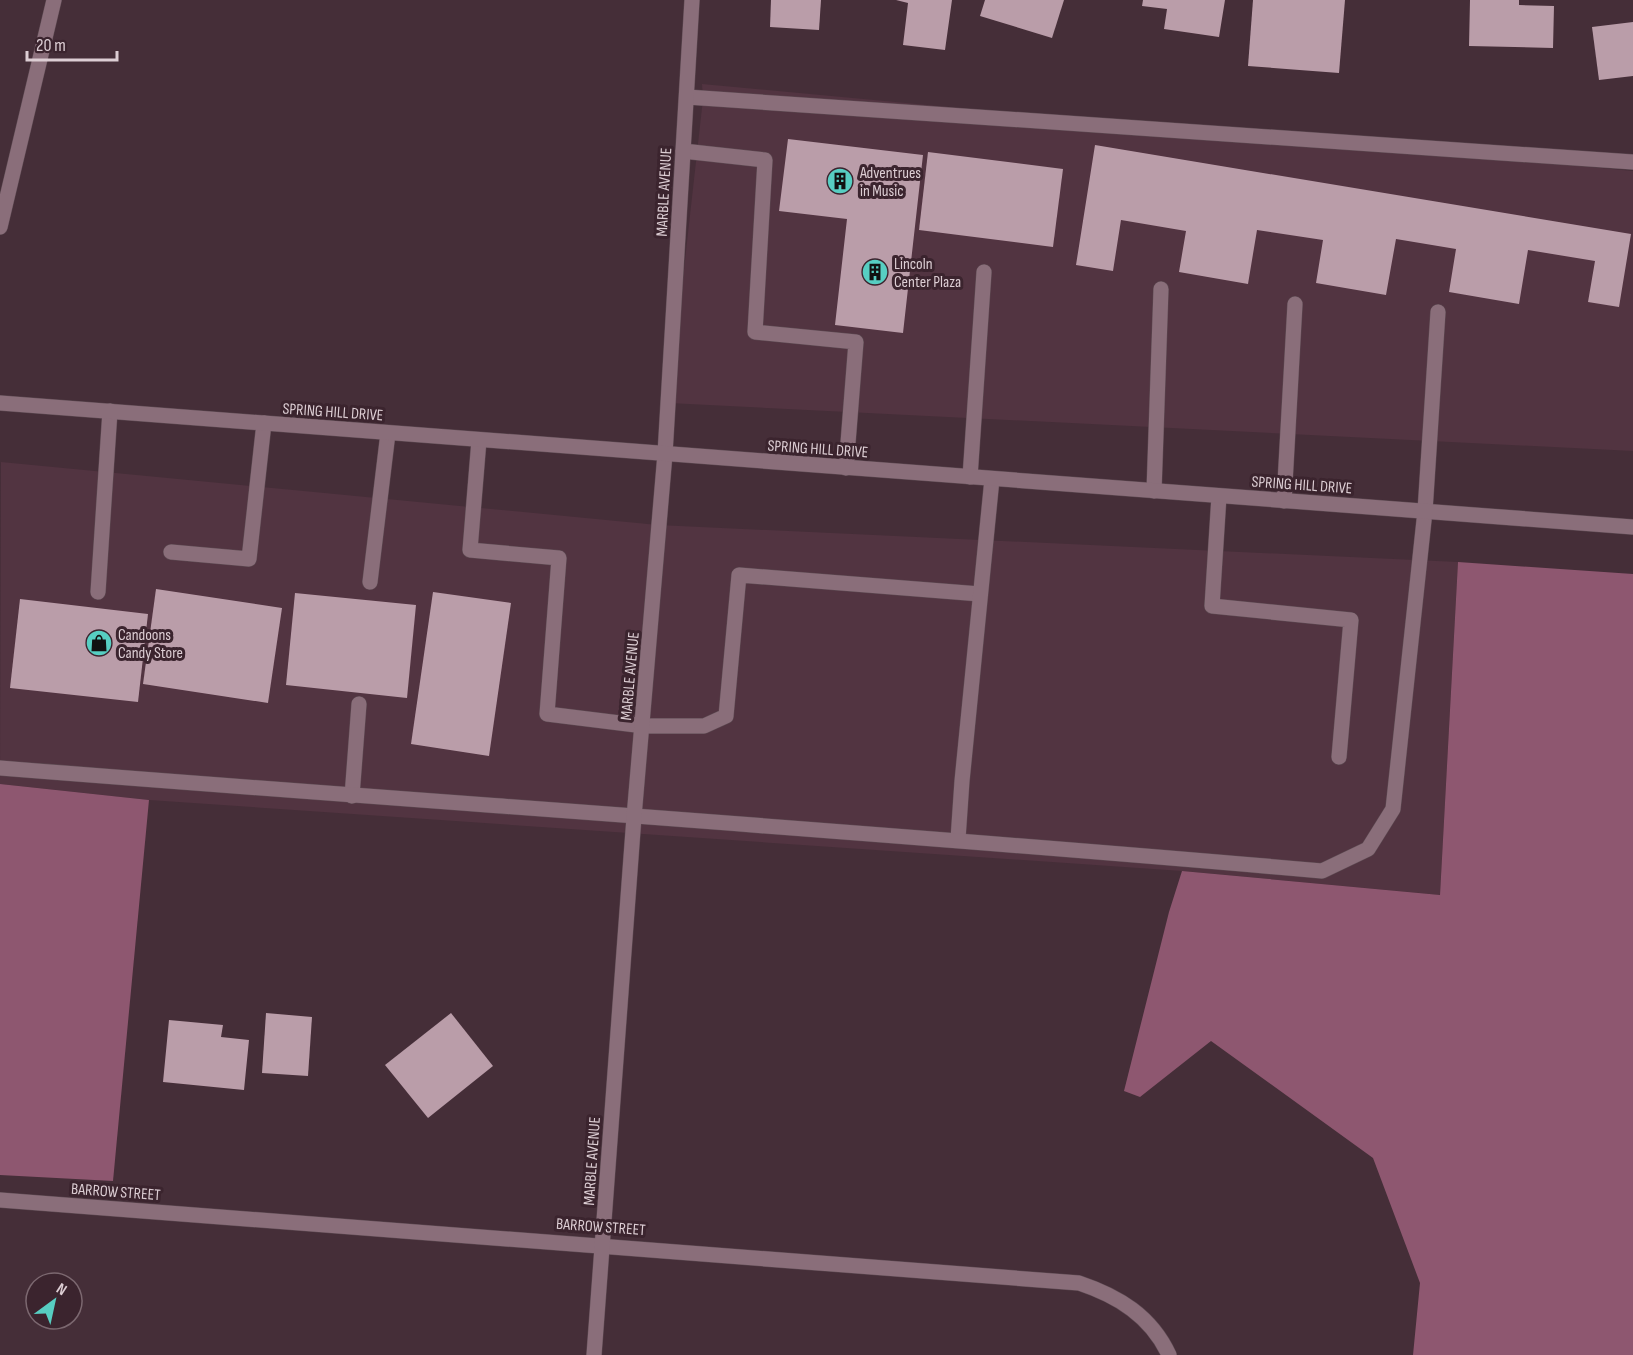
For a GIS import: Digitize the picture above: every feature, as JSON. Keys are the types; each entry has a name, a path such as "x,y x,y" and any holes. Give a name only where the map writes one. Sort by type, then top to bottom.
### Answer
{"street":[{"path":"0,227 54,0"},
{"name":"MARBLE AVENUE","path":"594,1355 634,817 644,726 665,454 692,0"},
{"path":"687,97 1633,162"},
{"path":"683,152 765,160 755,332 856,342 846,468"},
{"path":"970,477 984,273"},
{"path":"1154,491 1161,289"},
{"path":"1284,501 1295,304"},
{"path":"0,768 634,817 958,839 1322,871 1368,849 1393,809 1425,511 1438,312"},
{"name":"SPRING HILL DRIVE","path":"0,404 1633,527"},
{"path":"98,592 110,411"},
{"path":"171,552 249,559 264,423"},
{"path":"370,582 388,433"},
{"path":"479,440 470,550 559,558 547,714 644,726 704,726 726,716 739,575 980,594"},
{"path":"958,839 992,479"},
{"path":"1219,496 1212,606 1351,620 1339,757"},
{"path":"352,796 359,704"},
{"name":"BARROW STREET","path":"0,1200 603,1244 1079,1283 1110,1293 1137,1311 1162,1340 1169,1355"}],"shaded area":[{"path":"702,84 1633,171 1633,451 669,403 703,99"},
{"path":"1,462 658,525 1458,562 1440,895 1182,871 149,800 0,784"},
{"path":"1458,562 1633,574 1633,1355 1413,1355 1420,1283 1373,1158 1211,1041 1140,1097 1124,1091 1169,912 1182,871 1440,895"},
{"path":"0,784 149,800 113,1181 0,1175"}],"building":[{"path":"771,0 821,0 819,30 770,27"},
{"path":"896,0 952,0 945,50 903,45 908,3"},
{"path":"985,0 1064,0 1052,38 980,16"},
{"path":"1143,0 1225,0 1219,37 1164,29 1167,9 1142,6"},
{"path":"1253,0 1345,0 1339,73 1248,66"},
{"path":"1470,0 1519,0 1519,5 1554,6 1553,48 1469,46"},
{"path":"1633,22 1633,76 1599,80 1592,27"},
{"name":"Lincoln Center Plaza","path":"788,139 923,155 903,333 835,325 847,219 779,211"},
{"path":"1095,145 1631,234 1619,307 1588,302 1595,261 1528,250 1519,304 1449,292 1456,249 1396,239 1386,295 1316,283 1323,240 1257,230 1248,284 1179,272 1186,231 1121,220 1113,271 1076,265"},
{"path":"928,152 1063,169 1053,247 919,230"},
{"path":"156,589 282,608 268,703 143,684"},
{"path":"433,592 511,603 489,756 411,744"},
{"path":"295,593 416,605 407,698 286,685"},
{"path":"20,599 148,614 138,702 10,688"},
{"path":"266,1013 312,1017 308,1076 262,1073"},
{"path":"451,1013 493,1066 428,1118 385,1065"},
{"path":"169,1020 223,1025 221,1037 249,1040 244,1090 163,1082"}],"place":[{"name":"Adventrues in Music","path":"840,181"},
{"name":"Lincoln Center Plaza","path":"875,272"},
{"name":"Candoons Candy Store","path":"99,643"}]}
